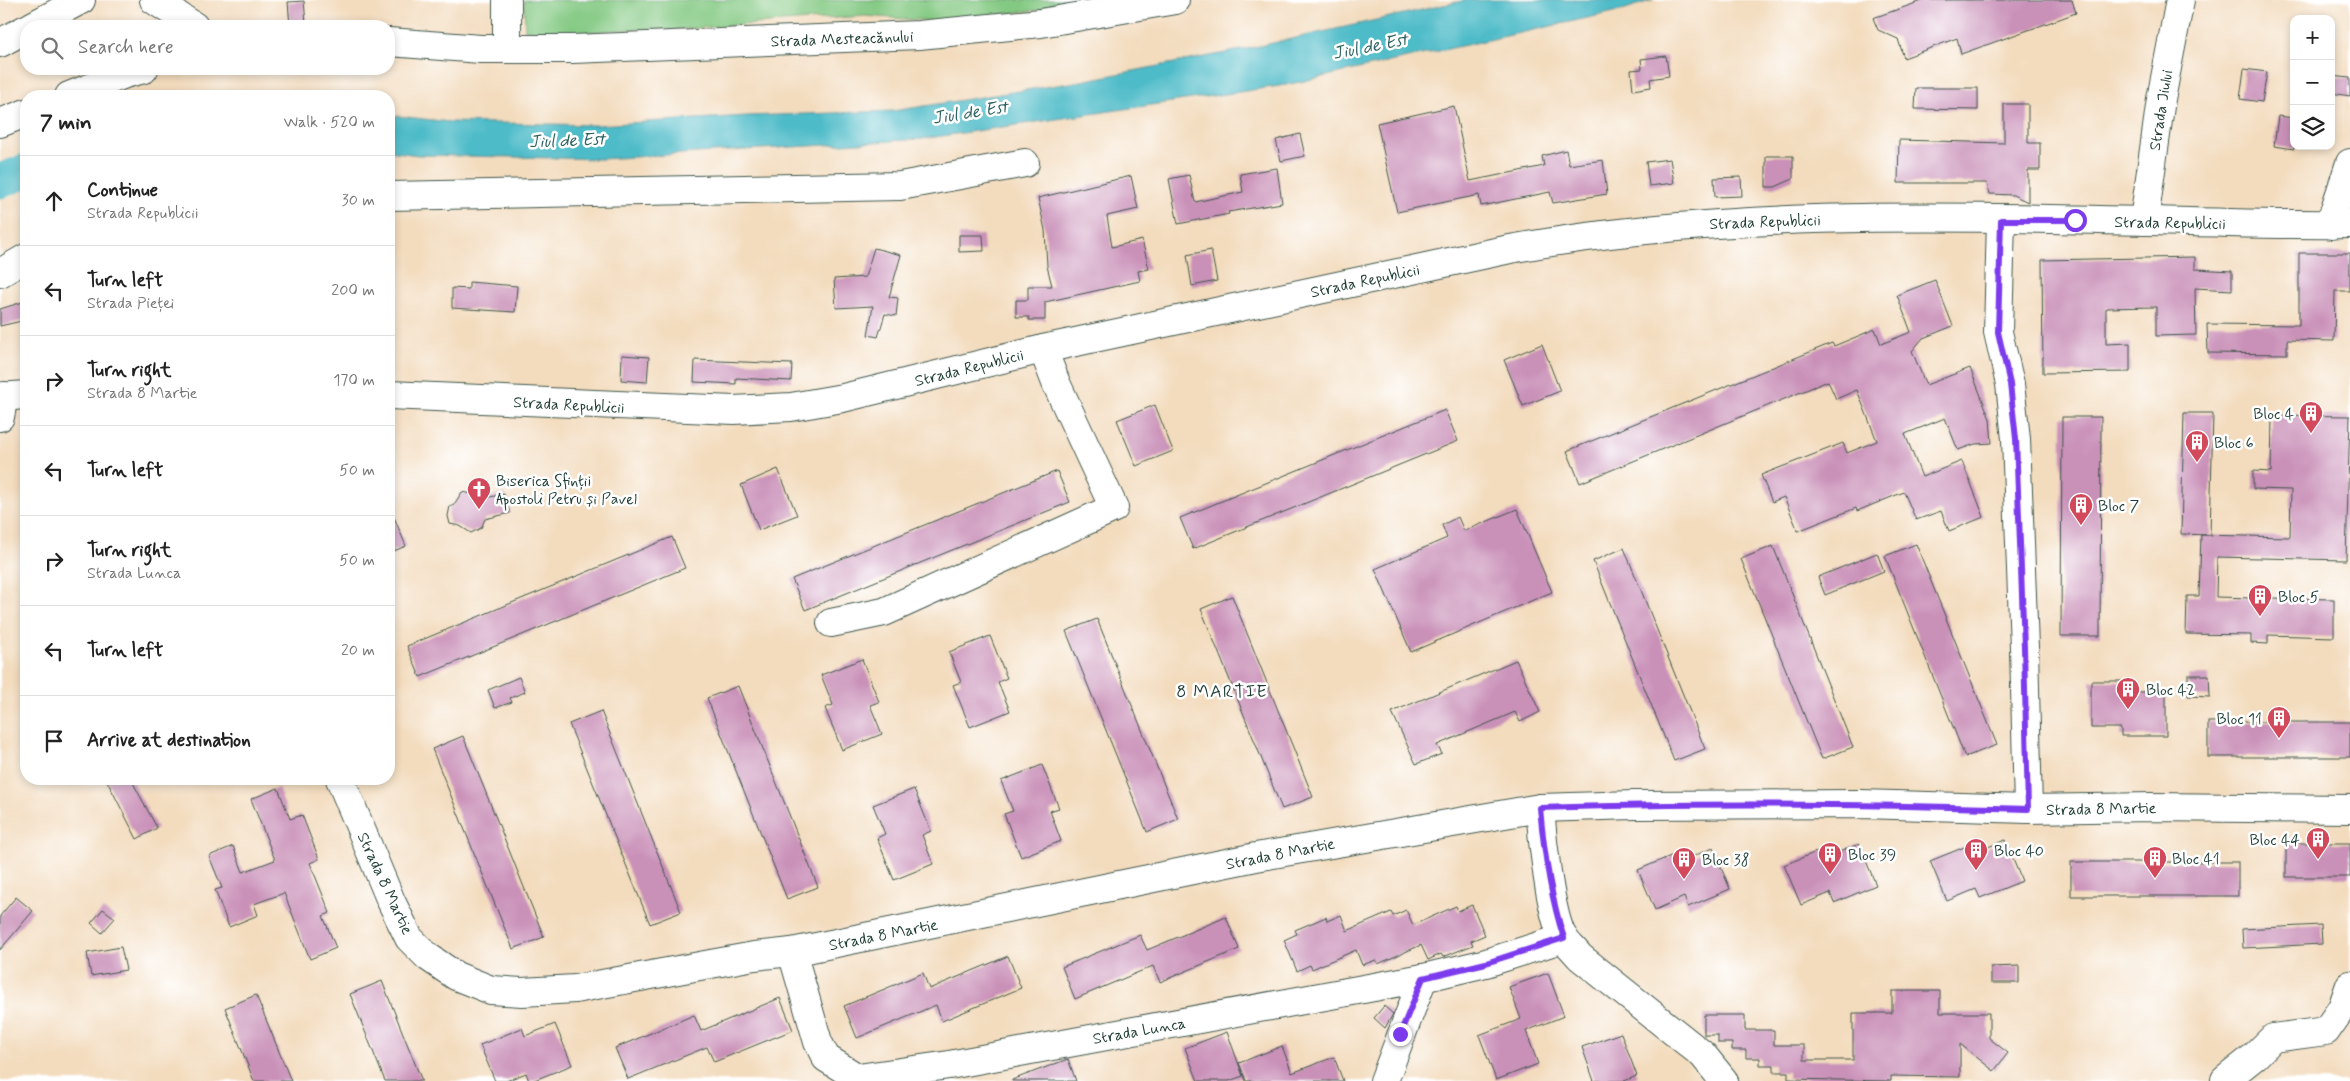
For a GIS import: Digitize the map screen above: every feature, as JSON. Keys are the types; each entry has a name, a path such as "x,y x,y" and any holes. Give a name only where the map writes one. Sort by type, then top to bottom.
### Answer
{"street":[{"path":"43,20 81,0"},
{"path":"154,0 185,20"},
{"path":"507,0 507,49"},
{"name":"Strada Mesteacănului","path":"395,42 507,49 573,49 919,35 1041,23 1175,0"},
{"name":"Strada Jiului","path":"2144,221 2161,99 2180,0"},
{"path":"0,43 20,33"},
{"path":"84,90 122,75"},
{"path":"0,123 20,115"},
{"path":"395,196 900,186 1025,163"},
{"path":"2341,225 2334,212 2350,163"},
{"name":"Strada Republicii","path":"395,395 734,410 791,407 843,398 1043,349 1510,248 1570,238 1688,224 1876,217 2341,225"},
{"path":"2001,220 1998,332 2010,384 2016,439 2028,809"},
{"path":"0,273 20,261"},
{"path":"831,623 884,612 1114,508 1056,383 1043,349"},
{"name":"Strada 8 Martie","path":"343,785 391,901 409,938 428,957 456,976 491,990 522,992 575,989 754,956 792,952 1256,857 1540,808 1634,805 1861,804 2028,809 2152,807 2350,809"},
{"path":"1540,808 1543,847 1555,912 1564,938 1580,957 1703,1055 1724,1081"},
{"name":"Strada Lunca","path":"792,952 818,1042 826,1058 858,1078 950,1064 1423,978 1486,963 1564,938"},
{"path":"1384,1081 1423,978"},
{"path":"2225,1080 2256,1056 2273,1038 2326,1031 2342,1008 2350,985"}],"green space":[{"path":"524,0 1097,0 1058,8 934,21 865,16 671,30 639,29 569,33 525,30"}],"water":[{"path":"1466,0 1653,0 1619,11 1286,85 922,139 601,159 418,155 395,152 395,116 450,122 596,125 746,116 893,111 1076,82 1246,49"}],"building":[{"path":"1925,0 2072,0 2076,13 1961,54 1957,38 1904,58 1898,39 1878,30 1873,18"},
{"path":"304,1 306,20 290,20 288,2"},
{"path":"1666,56 1669,76 1650,79 1651,87 1633,90 1631,70 1642,69 1641,59"},
{"path":"2244,69 2267,72 2262,102 2240,99"},
{"path":"2335,76 2350,78 2350,96 2335,94"},
{"path":"1916,88 1978,88 1978,110 1915,109"},
{"path":"2004,104 2028,104 2028,143 2040,143 2040,170 2028,170 2028,202 2013,195 1990,194 1987,183 1898,183 1899,140 2004,143"},
{"path":"1454,106 1470,181 1544,166 1542,156 1566,150 1569,165 1603,160 1607,194 1553,203 1550,192 1481,206 1479,195 1397,212 1377,123"},
{"path":"2278,116 2290,118 2290,148 2274,146"},
{"path":"1300,134 1305,156 1281,161 1276,140"},
{"path":"1766,156 1793,156 1793,179 1775,187 1766,187"},
{"path":"1670,159 1674,183 1649,186 1646,162"},
{"path":"1277,168 1282,203 1228,212 1229,214 1178,224 1169,179 1189,175 1195,202 1243,192 1240,174"},
{"path":"1131,176 1138,209 1107,216 1112,247 1142,240 1149,269 1138,271 1140,281 1045,302 1045,320 1029,320 1029,317 1016,317 1016,300 1028,300 1028,286 1052,286 1047,266 1045,230 1038,198"},
{"path":"1741,177 1742,196 1715,197 1714,178"},
{"path":"959,235 983,235 984,251 959,252"},
{"path":"874,248 901,255 889,297 898,298 896,316 885,314 878,337 868,335 873,306 836,308 834,279 865,277"},
{"path":"1211,250 1217,281 1192,286 1187,255"},
{"path":"2299,253 2350,253 2350,291 2335,291 2334,341 2287,340 2287,354 2208,353 2207,324 2299,325"},
{"path":"2195,257 2195,269 2232,271 2232,290 2195,288 2196,335 2156,336 2156,307 2106,308 2106,344 2130,343 2130,372 2043,373 2042,260"},
{"path":"1935,280 1953,326 1923,338 1912,351 1926,385 1970,368 1990,419 1992,443 1975,444 1958,450 1945,418 1905,434 1922,477 1962,461 1984,517 1949,531 1941,511 1916,520 1904,492 1857,511 1856,508 1798,531 1784,497 1772,502 1761,475 1843,443 1847,453 1877,441 1857,390 1836,399 1828,381 1580,483 1567,451 1832,343 1834,346 1875,329 1881,344 1911,332 1897,295"},
{"path":"469,282 517,286 515,312 452,308 452,288 469,289"},
{"path":"20,303 20,321 0,326 0,309"},
{"path":"1542,344 1560,391 1523,406 1504,360"},
{"path":"622,355 649,357 647,382 621,380"},
{"path":"695,360 792,364 791,381 736,378 736,384 694,382"},
{"path":"1155,405 1173,451 1136,466 1117,420"},
{"path":"1445,410 1458,441 1193,549 1180,518"},
{"name":"Bloc 6","path":"2184,413 2213,413 2210,535 2181,534"},
{"path":"2272,415 2350,416 2346,560 2217,557 2216,597 2252,598 2252,589 2270,590 2269,598 2334,599 2334,637 2268,635 2268,644 2251,643 2251,635 2186,634 2187,596 2199,596 2201,535 2290,537 2291,490 2253,489 2253,471 2271,472"},
{"name":"Bloc 7","path":"2062,417 2101,417 2100,636 2061,636"},
{"path":"778,469 797,515 759,530 741,485"},
{"path":"1057,471 1070,502 805,610 792,579"},
{"name":"Biserica Sfinții Apostoli Petru și Pavel","path":"462,492 472,494 476,500 504,494 510,513 485,519 481,528 471,533 460,526 450,524 448,516 450,506 453,506"},
{"path":"1517,509 1552,592 1411,652 1375,569 1447,538 1442,525 1458,517 1464,531"},
{"path":"395,519 406,546 395,551"},
{"path":"672,537 685,568 420,677 407,646"},
{"path":"1916,544 1997,745 1965,757 1885,556"},
{"path":"1773,546 1853,747 1822,759 1741,559"},
{"path":"1624,548 1705,749 1674,761 1593,561"},
{"path":"1877,553 1884,571 1825,595 1818,577"},
{"path":"1232,596 1313,797 1282,809 1201,609"},
{"path":"1097,619 1178,819 1147,832 1066,631"},
{"path":"990,636 1007,678 998,682 1010,711 970,727 953,685 961,682 949,652"},
{"path":"862,659 879,702 870,705 882,734 842,750 825,708 833,705 821,675"},
{"path":"1516,660 1540,712 1520,722 1515,712 1437,745 1442,754 1416,764 1392,712"},
{"path":"2188,675 2209,675 2210,697 2188,696"},
{"path":"519,677 525,692 510,698 512,702 495,708 488,690"},
{"name":"Bloc 42","path":"2091,681 2131,681 2132,692 2166,692 2166,736 2121,736 2121,728 2091,728"},
{"path":"738,686 818,887 787,899 707,698"},
{"path":"601,711 681,912 650,924 569,724"},
{"name":"Bloc 11","path":"2208,722 2350,722 2350,757 2208,757"},
{"path":"463,736 544,937 513,949 432,749"},
{"path":"1042,765 1059,808 1050,811 1061,841 1021,857 1004,814 1013,811 1001,781"},
{"path":"109,785 134,785 157,828 137,839"},
{"path":"278,788 290,819 302,815 319,859 310,863 330,913 323,916 336,948 310,959 284,893 254,904 258,915 229,927 215,890 222,888 209,856 233,846 243,872 275,860 251,799"},
{"path":"914,789 931,831 922,835 933,864 894,880 877,838 885,834 873,805"},
{"name":"Bloc 40","path":"2005,840 2022,881 1980,898 1976,889 1947,901 1930,861 1972,844 1976,852"},
{"name":"Bloc 44","path":"2286,843 2350,843 2350,877 2286,877"},
{"name":"Bloc 39","path":"1859,844 1876,885 1834,903 1830,893 1801,905 1784,865 1826,848 1829,856"},
{"name":"Bloc 38","path":"1713,848 1730,889 1688,907 1684,897 1655,910 1638,870 1680,852 1684,860"},
{"name":"Bloc 41","path":"2071,862 2238,862 2238,896 2071,896"},
{"path":"16,897 33,911 0,950 0,916"},
{"path":"1472,905 1485,935 1471,941 1473,945 1443,957 1441,954 1428,960 1421,945 1378,964 1376,960 1362,965 1356,950 1312,969 1310,965 1297,971 1284,940 1297,934 1295,930 1326,917 1327,921 1341,915 1347,931 1391,912 1393,916 1406,910 1413,925 1456,906 1458,911"},
{"path":"103,909 115,918 102,933 91,923"},
{"path":"1226,917 1239,949 1160,982 1153,966 1075,999 1062,967 1140,935 1147,950"},
{"path":"2321,925 2322,944 2243,948 2242,929"},
{"path":"121,947 126,970 91,976 87,953"},
{"path":"1008,956 1021,988 942,1021 936,1005 857,1038 844,1006 923,973 929,989"},
{"path":"2019,966 2019,983 1991,983 1991,967"},
{"path":"1548,973 1564,1016 1526,1031 1538,1064 1496,1080 1479,1035 1521,1019 1509,987"},
{"path":"382,981 422,1081 385,1081 350,994"},
{"path":"1892,991 1940,991 1940,1013 1989,1013 1989,1038 2008,1053 1994,1071 1960,1044 1960,1077 1891,1076 1891,1081 1788,1079 1788,1072 1774,1072 1774,1065 1760,1065 1760,1058 1746,1058 1746,1050 1732,1050 1732,1043 1718,1043 1718,1035 1704,1035 1704,1015 1745,1015 1745,1030 1774,1030 1774,1045 1804,1045 1804,1060 1853,1060 1853,1013 1892,1013"},
{"path":"256,995 291,1081 254,1081 225,1008"},
{"path":"780,998 793,1030 714,1062 707,1047 628,1079 615,1048 694,1015 701,1031"},
{"path":"1384,1006 1393,1014 1385,1028 1374,1018"},
{"path":"555,1024 572,1065 532,1081 529,1081 526,1073 506,1081 495,1081 480,1045 522,1028 525,1036"},
{"path":"1227,1032 1243,1076 1229,1081 1198,1081 1185,1048"},
{"path":"1621,1033 1637,1076 1624,1081 1594,1081 1582,1047"},
{"path":"1282,1046 1292,1073 1334,1057 1343,1081 1246,1081 1239,1063"},
{"path":"1068,1059 1076,1081 1012,1081 1012,1080"}],"waterway":[{"name":"Jiul de Est","path":"0,181 20,173"}],"place":[{"name":"Bloc 4","path":"2311,434"},
{"name":"Bloc 6","path":"2197,463"},
{"name":"Biserica Sfinții Apostoli Petru și Pavel","path":"479,510"},
{"name":"Bloc 7","path":"2081,526"},
{"name":"Bloc 5","path":"2260,617"},
{"name":"Bloc 42","path":"2128,710"},
{"name":"Bloc 11","path":"2279,739"},
{"name":"Bloc 44","path":"2318,860"},
{"name":"Bloc 40","path":"1976,871"},
{"name":"Bloc 39","path":"1830,875"},
{"name":"Bloc 41","path":"2155,879"},
{"name":"Bloc 38","path":"1684,880"}],"district":[{"name":"8 MARTIE","path":"1222,691"}],"route":[{"path":"1400,1034 1423,978 1486,963 1564,938 1555,912 1543,847 1540,808 1634,805 1861,804 2028,809 2016,439 2010,384 1998,332 2001,220 2075,220"}]}
